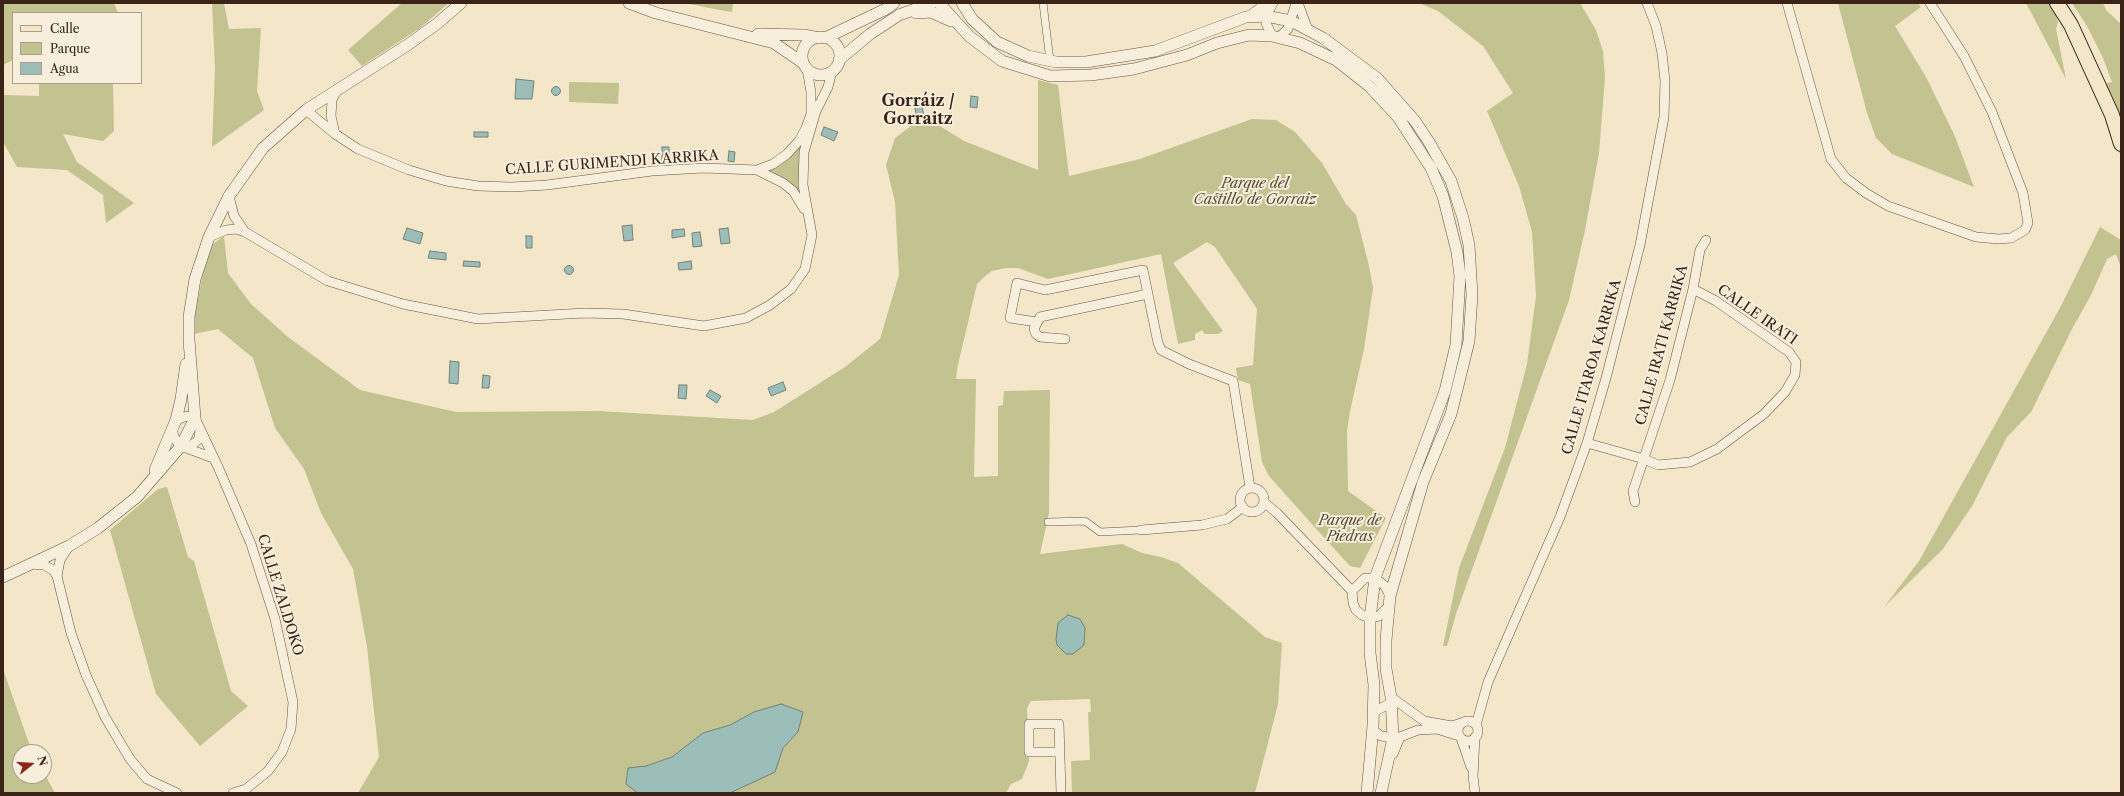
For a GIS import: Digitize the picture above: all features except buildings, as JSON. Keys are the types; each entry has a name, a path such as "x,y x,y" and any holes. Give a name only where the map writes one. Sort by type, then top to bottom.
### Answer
{"main road":[{"path":"2057,3 2071,25 2112,115 2121,144"}],"street":[{"path":"3,577 69,546 123,510 183,447 197,423 189,340 189,317 195,279 209,237 229,196 263,148 306,110 410,44 438,24 460,3"},
{"path":"629,3 656,13 774,43 817,74 828,74 832,71"},
{"path":"757,170 773,164 787,154 799,141 806,128 811,114 811,92 803,52 805,46 809,42 822,38 886,9 894,3"},
{"path":"209,237 226,230 236,229 245,232 328,281 403,304 478,319 585,313 623,314 704,326 746,318 770,306 791,289 805,269 812,235 803,185 804,152 816,111 828,87 832,71 839,60 870,34 899,15 932,3"},
{"path":"939,3 979,46 1002,61 1050,76 1092,75 1134,69 1186,55 1249,35 1275,37 1300,42 1336,60 1368,86 1398,117 1431,168 1443,196 1457,252 1460,276 1456,345 1446,390 1375,578 1370,618 1370,653 1374,685 1374,712 1367,793"},
{"path":"962,3 972,19 997,42 1028,56 1050,61 1086,62 1122,58 1155,51 1246,18 1266,16 1291,21 1342,50 1377,78 1415,121 1429,142 1451,181 1463,218 1469,245 1472,295 1469,341 1459,388 1451,414 1423,482 1389,601 1386,669 1396,738 1381,793"},
{"path":"1043,3 1050,61"},
{"path":"1246,18 1266,3"},
{"path":"1273,3 1266,16 1268,29 1275,37"},
{"path":"1275,37 1284,34 1291,21 1297,3"},
{"path":"1297,3 1308,30"},
{"name":"CALLE ITAROA KARRIKA","path":"1476,725 1488,682 1560,517 1587,442 1612,355 1640,245 1664,116 1665,81 1662,53 1656,26 1647,3"},
{"path":"1787,3 1831,159 1846,178 1866,194 1895,208 1976,237 1999,239 2011,238 2025,230 2028,223 2023,193 1992,112 1964,56 1930,3"},
{"path":"899,15 931,12 944,16 960,27"},
{"path":"740,34 804,35 830,40 838,48 839,60"},
{"path":"335,134 331,116 332,100 337,90"},
{"name":"CALLE GURIMENDI KARRIKA","path":"306,110 335,134 358,149 409,170 446,181 478,186 546,185 652,171 696,168 757,170 783,183 793,191 809,217"},
{"path":"229,196 234,216 245,232"},
{"name":"CALLE IRATI KARRIKA","path":"1644,458 1670,380 1694,289 1700,250 1706,240"},
{"path":"1036,322 1010,318 1017,284 1045,290 1142,270 1161,350 1189,364 1233,381 1250,487"},
{"name":"CALLE IRATI","path":"1587,442 1644,458 1658,465 1690,462 1717,449 1764,414 1784,392 1795,375 1796,362 1789,352 1716,301 1694,289"},
{"path":"1065,339 1040,338 1034,329 1036,322 1040,317 1148,294"},
{"path":"152,479 174,425 181,399 189,340"},
{"path":"174,425 187,416 197,423"},
{"name":"CALLE ZALDOKO","path":"197,423 219,469 251,544 275,619 293,702 291,729 282,752 268,771 246,789 233,793"},
{"path":"174,425 175,439 183,447 213,458"},
{"path":"1635,502 1633,491 1644,458"},
{"path":"1265,503 1260,509 1253,512 1240,504 1241,495 1243,491 1250,487 1262,491 1265,503 1277,513 1352,591 1356,610 1362,615 1370,618 1379,616 1389,601 1385,586 1375,578 1365,578 1352,591"},
{"path":"1048,522 1085,521 1100,532 1141,530 1202,525 1227,519 1243,507"},
{"path":"69,546 60,560 58,576 71,633 86,676 105,717 130,759 147,779 177,793"},
{"path":"31,564 44,565 58,576"},
{"path":"1374,712 1391,700"},
{"path":"1391,700 1424,721 1452,726 1469,721 1476,725 1477,731 1475,737 1473,776 1475,793"},
{"path":"1059,752 1029,752 1029,724 1059,724 1061,793"},
{"path":"1461,724 1458,729 1473,776"},
{"path":"1373,730 1382,736 1396,738 1418,730 1437,729 1467,740 1475,737"}],"green space":[{"path":"4,3 114,3 118,12 12,12 12,60 3,65"},
{"path":"212,3 224,3 229,29 261,28 257,91 264,110 212,147 215,69"},
{"path":"402,3 449,3 420,28 362,66 348,50"},
{"path":"684,3 733,3 732,12"},
{"path":"1419,3 1580,3 1596,30 1603,51 1605,78 1599,153 1585,230 1569,300 1456,614 1447,646 1443,646 1459,568 1505,448 1527,364 1536,296 1532,232 1519,186 1487,111 1513,93 1483,46 1438,11"},
{"path":"1838,3 1918,3 1921,7 1895,26 1926,77 1954,134 1974,187 1892,154 1876,138 1867,113"},
{"path":"2026,3 2051,3 2053,6 2058,22 2056,29 2066,79"},
{"path":"2072,3 2103,3 2106,10 2121,24 2121,158 2098,85 2112,82 2103,58 2087,26"},
{"path":"1038,80 1058,85 1069,176 1140,159 1252,119 1276,120 1295,132 1322,163 1346,204 1356,215 1373,288 1364,349 1347,431 1348,491 1386,518 1360,568 1350,566 1269,476 1262,462 1250,384 1238,380 1236,368 1253,365 1257,309 1215,247 1207,242 1173,263 1223,331 1218,334 1205,334 1202,330 1195,334 1195,340 1178,344 1161,254 1048,279 1018,268 1006,268 992,271 977,284 957,369 956,379 976,379 974,477 998,476 998,406 1003,405 1004,391 1050,390 1049,513 1040,554 1122,544 1142,553 1161,557 1178,563 1265,637 1282,643 1278,704 1255,793 1072,793 1071,761 1090,760 1088,712 1091,712 1090,699 1031,701 1027,708 1029,761 1022,779 1011,784 1006,793 358,793 379,757 367,647 353,569 321,513 304,469 275,428 253,358 218,329 194,334 195,315 203,273 213,244 224,236 228,273 251,304 288,337 360,390 456,412 598,411 753,420 774,412 845,367 880,339 899,275 895,202 886,165 895,138 911,126 930,120 964,141 1038,170"},
{"path":"569,82 619,83 618,104 569,102"},
{"path":"39,84 113,84 114,131 103,141 63,134 77,162 134,203 106,223 103,195 67,170 17,167 3,142 3,95 39,96"},
{"path":"803,140 799,165 800,196 765,171"},
{"path":"2100,227 2121,240 2121,268 2116,254 2107,259 2091,295 2072,329 2031,412 2007,437 1972,506 1943,549 1884,607 1919,561 2061,306"},
{"path":"167,487 188,557 194,561 231,691 248,706 200,746 156,694 110,530 158,489"},
{"path":"3,669 29,744 12,744 12,784 50,784 55,793 3,793"}],"water":[{"path":"516,79 534,81 532,99 515,99"},
{"path":"554,87 558,87 560,91 558,95 554,95 552,93 552,89"},
{"path":"971,96 978,97 977,108 970,107"},
{"path":"921,102 924,116 917,118 914,104"},
{"path":"824,127 838,132 834,141 821,135"},
{"path":"474,132 488,132 488,137 474,137"},
{"path":"662,147 669,147 669,161 662,161"},
{"path":"729,151 735,152 734,162 728,161"},
{"path":"632,225 633,240 624,241 622,226"},
{"path":"407,228 423,233 420,244 403,239"},
{"path":"728,228 730,243 721,244 719,229"},
{"path":"684,229 685,236 672,238 672,230"},
{"path":"700,232 702,246 693,247 692,233"},
{"path":"526,236 532,236 532,248 526,248"},
{"path":"430,251 446,253 446,260 428,258"},
{"path":"464,261 480,262 480,267 463,266"},
{"path":"691,261 692,269 679,270 678,263"},
{"path":"569,265 574,270 569,275 564,270"},
{"path":"450,361 459,362 458,384 449,383"},
{"path":"483,375 490,376 489,388 482,388"},
{"path":"783,382 786,390 771,396 768,388"},
{"path":"679,385 687,385 686,399 678,398"},
{"path":"710,390 721,396 717,403 706,396"},
{"path":"1068,615 1080,619 1085,628 1084,645 1073,654 1066,654 1057,645 1056,639 1058,623"},
{"path":"781,704 803,712 798,732 783,748 775,772 730,793 638,793 626,784 628,768 646,766 672,757 703,733 730,725 754,712"}],"district":[{"name":"Gorráiz / Gorraitz","path":"918,110"}],"park label":[{"name":"Parque del Castillo de Gorraiz","path":"1255,192"},
{"name":"Parque de Piedras","path":"1350,530"}]}
